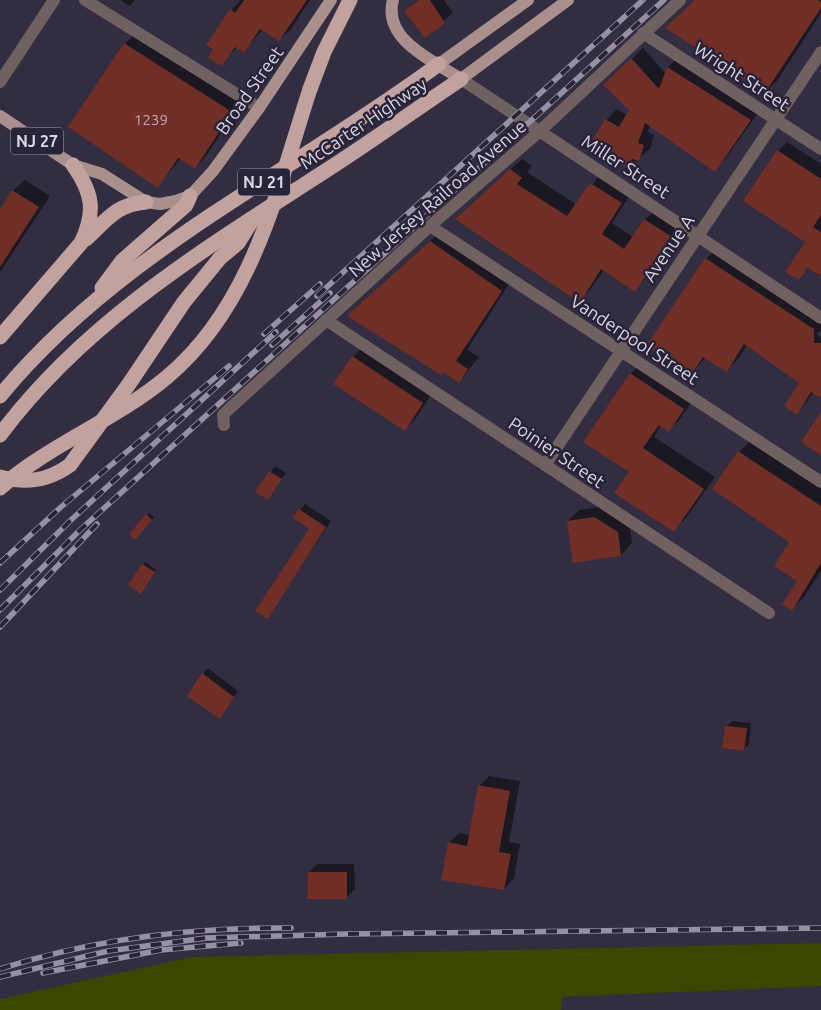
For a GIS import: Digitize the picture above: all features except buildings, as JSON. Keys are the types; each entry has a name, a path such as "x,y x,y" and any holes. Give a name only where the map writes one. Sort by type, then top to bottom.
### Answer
{"highway":[{"path":"0,488 44,456 90,429 167,377 211,329 233,299 248,270 264,230 324,52 350,0"},
{"name":"McCarter Highway","path":"2,393 32,359 92,302 148,258 353,124 439,64"},
{"name":"McCarter Highway","path":"0,435 30,398 67,359 111,319 167,276 255,215 333,166 461,79"},
{"path":"73,165 82,178 92,208 90,225 82,244"},
{"path":"92,302 122,262 179,212 186,205 190,196"},
{"path":"0,337 82,244 116,211 128,204 146,202"},
{"path":"0,477 17,482 32,481 60,472 70,465 129,384 184,302 220,258 238,244 255,215"}],"main road":[{"name":"Broad Street","path":"190,196 213,171 259,108 331,0"},
{"path":"393,0 391,14 398,32 412,47 461,79"},
{"name":"McCarter Highway","path":"439,64 528,0"},
{"name":"McCarter Highway","path":"461,79 568,0"},
{"name":"NJ 27","path":"0,116 73,165 102,174 146,202"},
{"path":"146,202 160,204 190,196"}],"street":[{"path":"0,82 54,0"},
{"path":"85,0 259,108"},
{"name":"New Jersey Railroad Avenue","path":"224,425 223,415 430,226 540,131 680,0"},
{"name":"Wright Street","path":"643,33 821,149"},
{"name":"Avenue A","path":"545,465 821,52"},
{"name":"Miller Street","path":"461,79 698,234 821,318"},
{"name":"Vanderpool Street","path":"430,226 821,482"},
{"name":"Poinier Street","path":"326,320 769,613"}],"green space":[{"path":"821,943 821,986 562,997 561,1010 0,1010 0,999 192,957"}],"railway":[{"path":"317,296 643,0"},
{"path":"0,610 80,530 664,0"},
{"path":"264,334 320,284"},
{"path":"272,345 330,293"},
{"path":"0,590 71,520 276,332"},
{"path":"0,563 61,507 229,366"},
{"path":"0,627 97,524"},
{"path":"0,969 71,950 144,937 218,930 291,928"},
{"path":"0,977 108,951 206,938 346,934 821,928"},
{"path":"43,973 161,950 241,943"}]}
